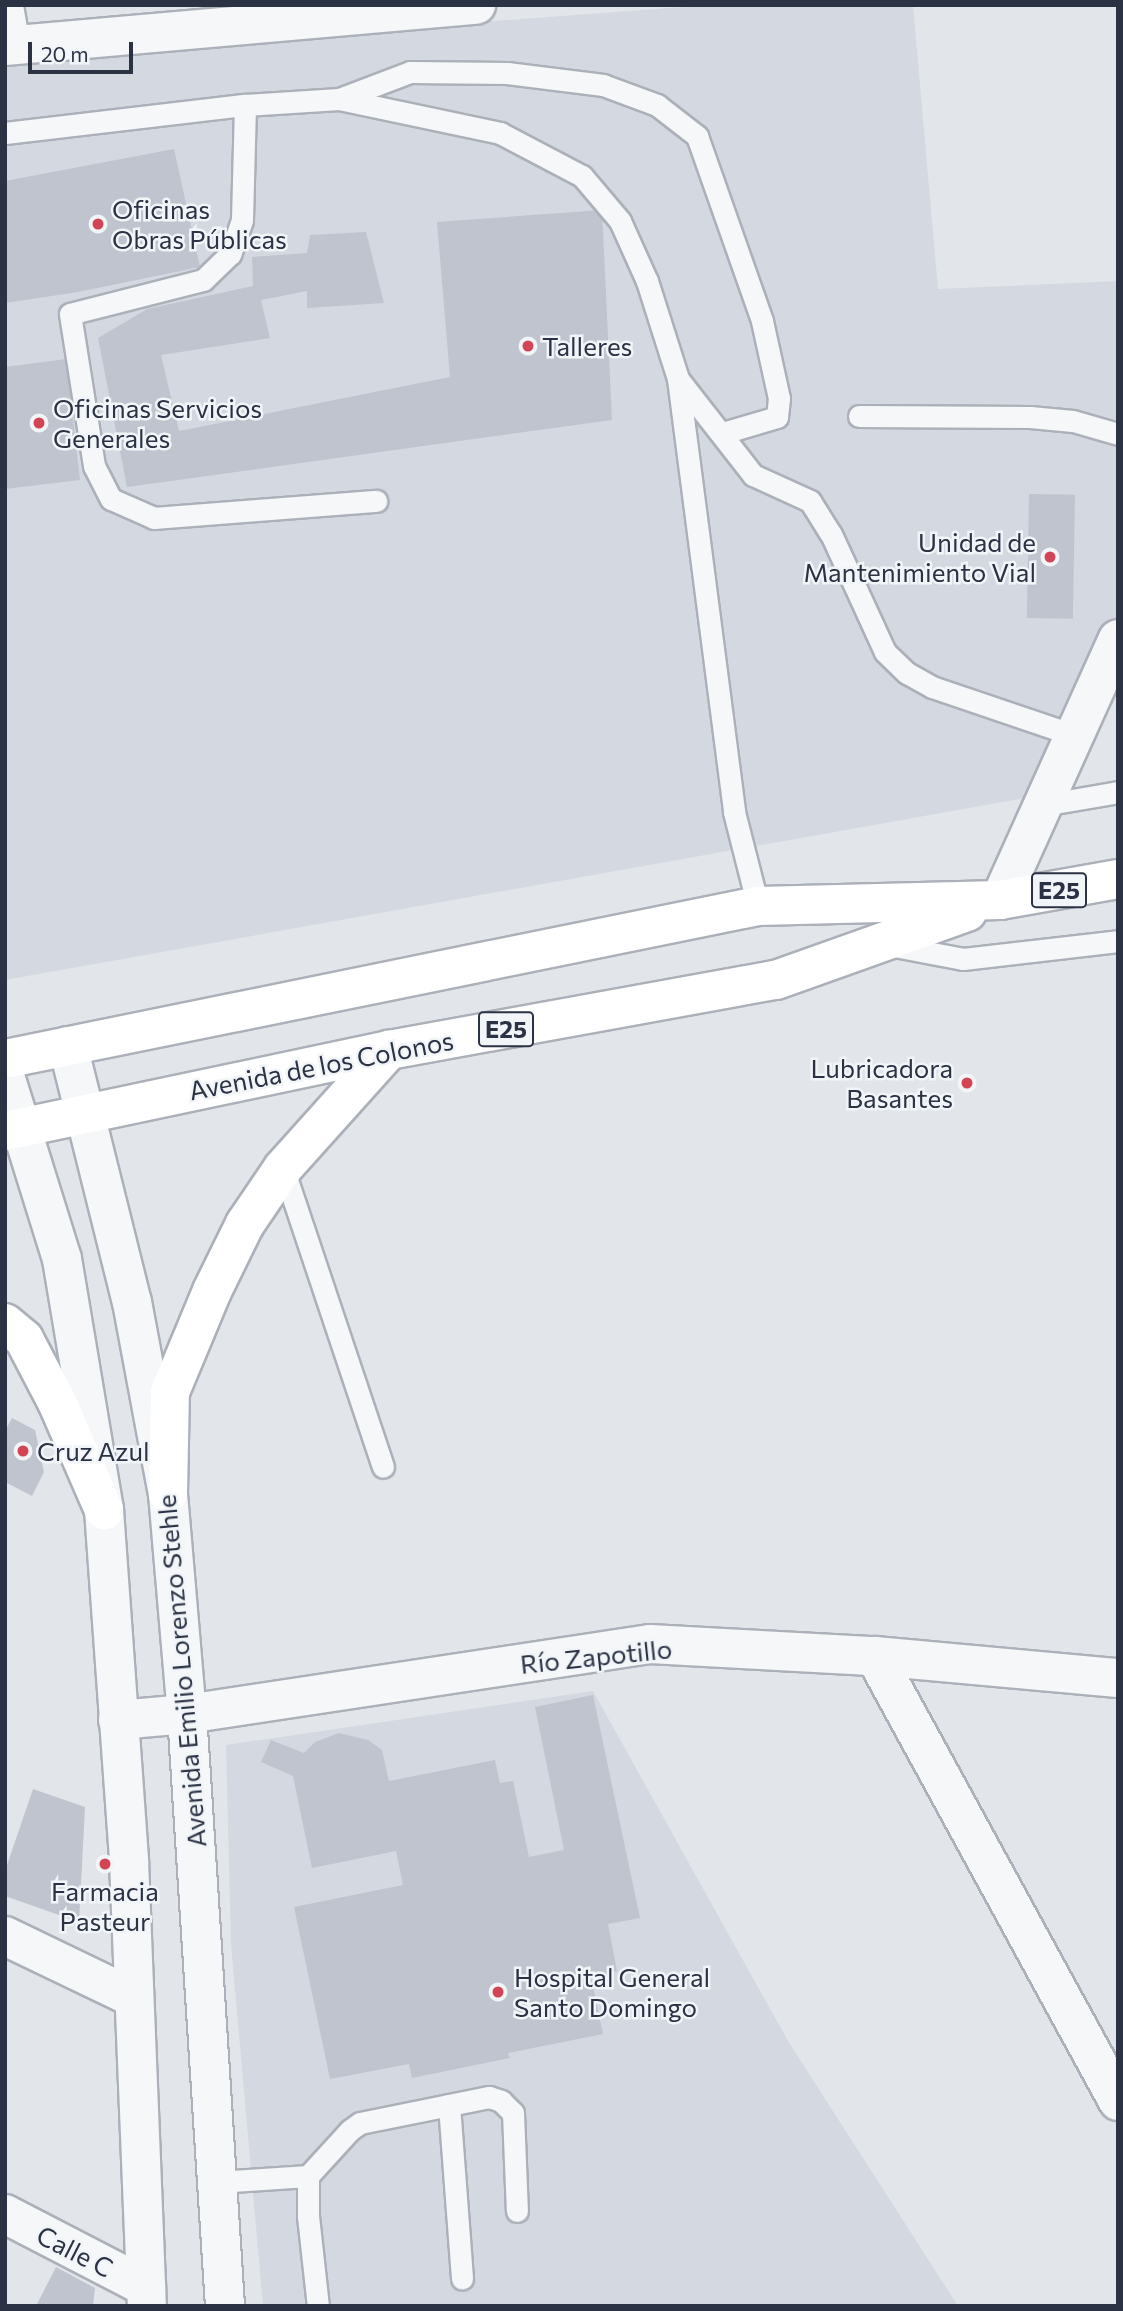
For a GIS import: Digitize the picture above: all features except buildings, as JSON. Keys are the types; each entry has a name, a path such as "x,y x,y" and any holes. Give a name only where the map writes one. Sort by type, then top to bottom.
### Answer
{"highway":[{"name":"Avenida de los Colonos","path":"5,1059 758,906 1000,900 1118,879"},
{"name":"Avenida de los Colonos","path":"14,1130 389,1050 776,980 1000,900"},
{"path":"168,1494 170,1392 186,1350 239,1236 283,1168 389,1050"},
{"path":"5,1323 23,1339 57,1402 104,1510"}],"street":[{"path":"12,46 476,5"},
{"path":"1000,900 1118,639"},
{"name":"Avenida Emilio Lorenzo Stehle","path":"68,1046 132,1302 168,1494 187,1714 225,2306"},
{"path":"5,1076 14,1130 62,1259 104,1510 134,1998 146,2296"},
{"name":"Río Zapotillo","path":"118,1720 187,1714 650,1644 875,1656 1118,1678"},
{"path":"875,1656 1118,2101"},
{"path":"5,1936 134,1998"},
{"name":"Calle C","path":"7,2220 146,2296"}],"lane":[{"path":"12,5 12,46"},
{"path":"339,99 410,72 507,73 603,85 657,105 697,136 762,321 779,398 776,417 723,433"},
{"path":"5,133 245,105 339,99 500,133 582,176 620,221 647,281 678,379 734,812 758,906"},
{"path":"245,105 242,220 230,254 203,280 70,314 94,466 111,499 154,518 376,500"},
{"path":"678,379 723,433 753,475 810,501 831,534 886,652 907,673 932,687 1074,735"},
{"path":"859,416 1030,417 1073,421 1118,434"},
{"path":"1043,805 1118,792"},
{"path":"880,943 963,959 1118,941"},
{"path":"283,1168 383,1467"},
{"path":"318,2306 307,2217 308,2176 349,2130 360,2123 489,2097 501,2101 513,2113 517,2211"},
{"path":"449,2105 462,2279"},
{"path":"217,2182 308,2176"}],"shaded area":[{"path":"710,5 913,5 938,289 1118,281 1118,630 1036,796 5,980 5,57"},
{"name":"Hospital General Santo Domingo","path":"593,1691 788,2041 958,2306 263,2306 231,1944 226,1745"}],"place":[{"name":"Oficinas Obras Públicas","path":"98,224"},
{"name":"Talleres","path":"528,346"},
{"name":"Oficinas Servicios Generales","path":"39,423"},
{"name":"Unidad de Mantenimiento Vial","path":"1050,557"},
{"name":"Lubricadora Basantes","path":"967,1083"},
{"name":"Cruz Azul","path":"23,1451"},
{"name":"Farmacia Pasteur","path":"105,1864"},
{"name":"Hospital General Santo Domingo","path":"498,1992"}]}
